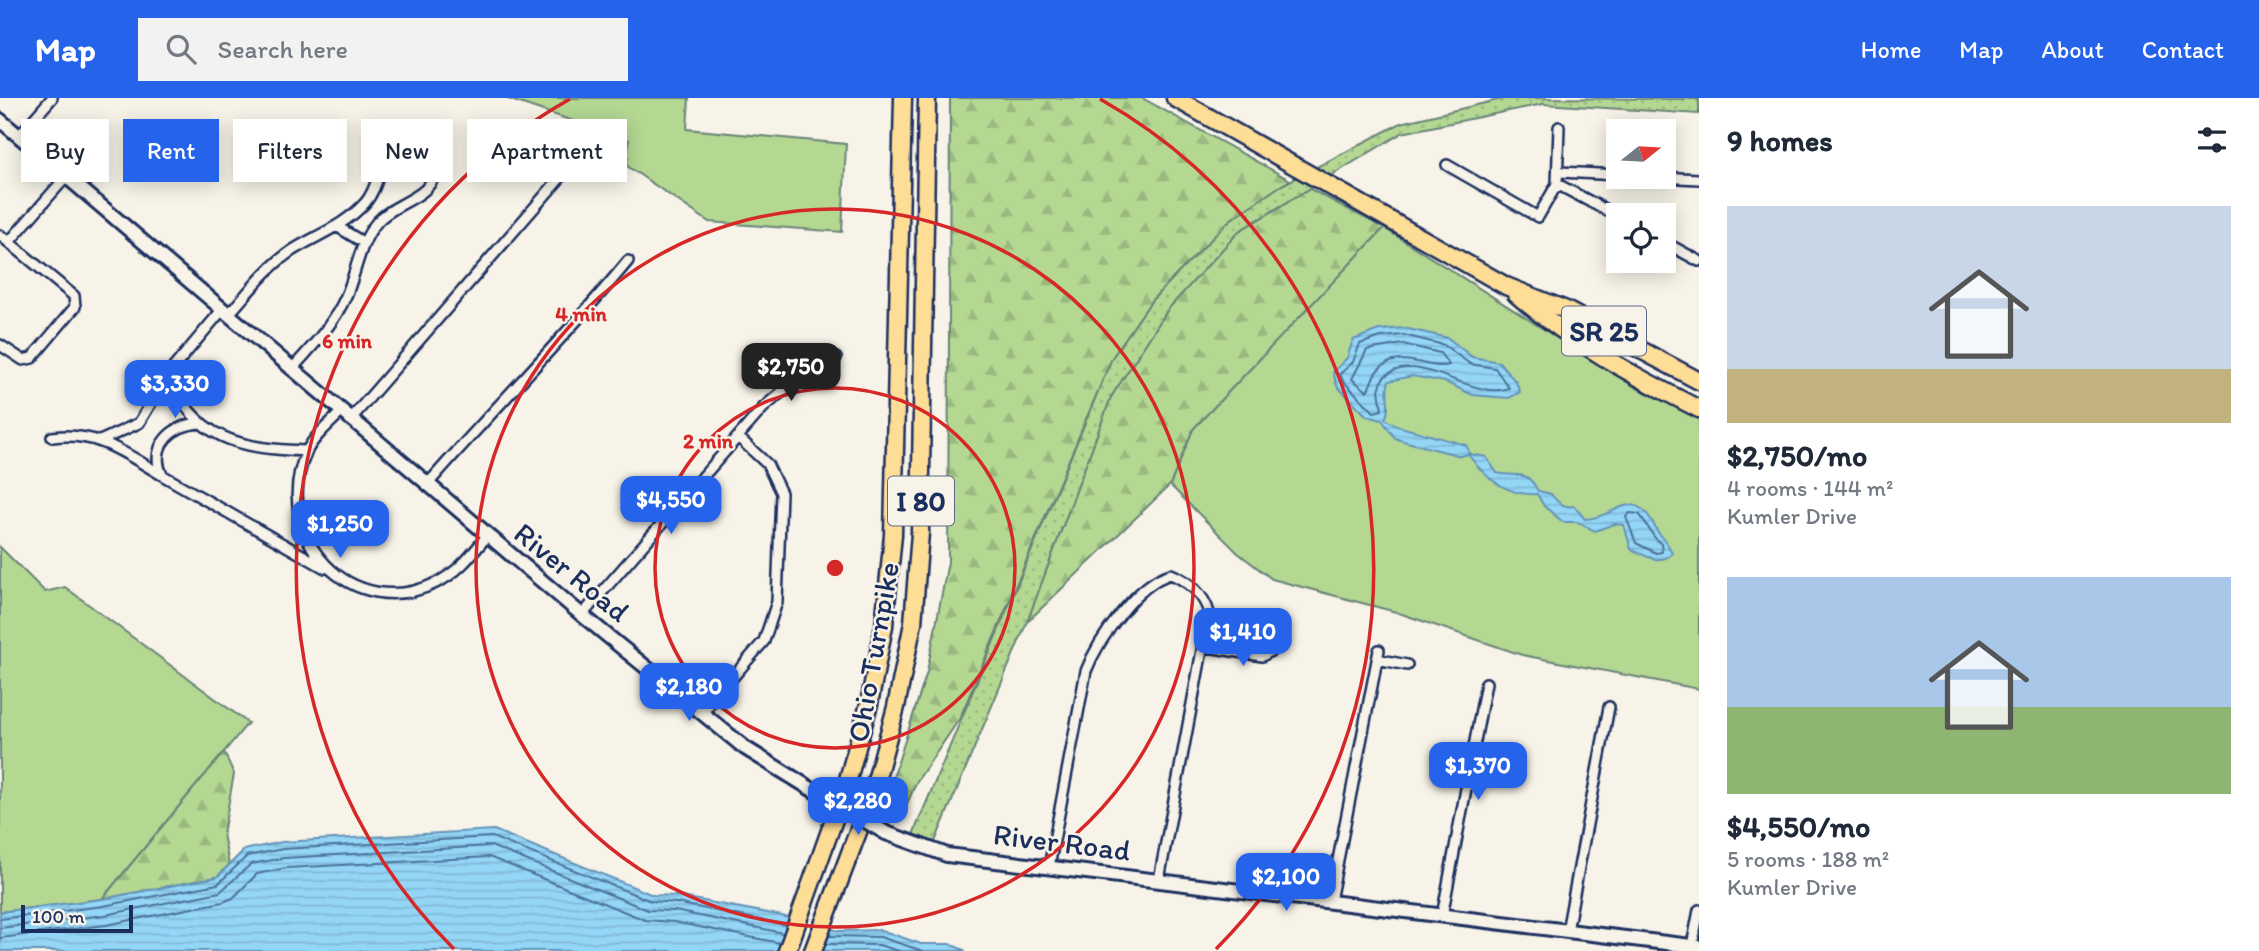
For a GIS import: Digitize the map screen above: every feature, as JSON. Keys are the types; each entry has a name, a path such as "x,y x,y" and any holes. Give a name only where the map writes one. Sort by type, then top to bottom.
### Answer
{"highway":[{"name":"Ohio Turnpike","path":"787,951 847,783 869,704 884,625 894,522 903,98"},
{"name":"Ohio Turnpike","path":"813,951 873,792 896,707 913,624 920,533 927,98"},
{"name":"SR 25","path":"1175,98 1506,286 1566,310 1699,381"},
{"name":"SR 25","path":"1506,286 1556,328 1636,377 1699,409"}],"street":[{"path":"19,136 52,98"},
{"name":"River Road","path":"0,120 19,136"},
{"path":"1447,165 1538,217 1558,184 1559,127"},
{"path":"102,440 139,423 169,373 279,261 338,227 371,196 390,149 410,141 427,147 436,165 431,185 419,195 386,213 363,243 337,313 291,370"},
{"path":"1560,172 1606,174"},
{"path":"1676,177 1699,178"},
{"path":"9,242 62,182"},
{"name":"River Road","path":"72,182 486,536 745,748 886,833 947,855 1696,947"},
{"path":"329,570 310,546 299,513 298,487 306,451 346,416 556,182"},
{"path":"1558,184 1606,211"},
{"path":"338,227 363,243"},
{"path":"0,235 74,296 75,307 32,358 23,360 0,345"},
{"path":"1676,249 1699,261"},
{"path":"427,485 480,425 541,363 628,261"},
{"path":"582,615 763,408 797,379 835,358"},
{"path":"169,373 180,400 201,424 247,446 306,451"},
{"path":"162,475 157,454 164,439 175,429 201,424"},
{"path":"52,437 70,435 102,440 356,585 377,592 410,592 449,576 486,536"},
{"path":"702,713 764,641 777,602 782,493 767,464 737,437"},
{"path":"1049,867 1087,671 1093,653 1151,582 1171,574 1193,589 1206,604 1209,612 1159,880"},
{"path":"1202,646 1262,656 1276,648"},
{"path":"1330,901 1378,655 1407,665"},
{"path":"1442,916 1486,683"},
{"path":"1567,931 1609,707"},
{"path":"1696,947 1699,910"}],"green space":[{"path":"505,98 689,98 687,129 846,144 842,232 709,222 627,166 627,119 567,119"},
{"path":"950,98 1142,98 1290,180 1230,220 1152,300 1112,358 960,718 917,781 899,822 881,815 927,672 948,562"},
{"path":"1506,98 1699,99 1699,114 1543,104 1402,133 1239,231 1168,309 1111,397 1027,622 934,844 912,837 1112,358 1152,300 1230,220 1280,186 1401,123"},
{"path":"1310,189 1384,228 1193,429 1170,485 1027,622 1111,397 1168,309 1239,231"},
{"path":"1384,228 1635,387 1699,418 1699,689 1522,655 1396,612 1272,579 1238,553 1170,485 1193,429"},
{"path":"0,547 45,592 65,587 248,723 102,899 0,912"},
{"path":"224,752 234,774 223,834 229,865 217,877 102,899"}],"water":[{"path":"1404,328 1448,338 1472,357 1499,362 1516,382 1520,392 1509,398 1473,395 1445,382 1412,376 1389,381 1385,419 1397,426 1466,445 1470,454 1486,457 1497,473 1521,475 1529,479 1538,491 1551,494 1563,505 1574,506 1585,519 1595,518 1623,506 1639,507 1647,514 1672,554 1656,559 1631,549 1624,525 1614,524 1595,531 1577,522 1563,522 1544,506 1537,494 1515,492 1497,483 1481,470 1468,454 1461,456 1395,438 1382,420 1367,416 1337,386 1333,372 1347,358 1353,340 1379,330"},
{"path":"494,830 653,895 677,896 778,915 839,931 881,930 921,944 950,944 966,951 0,951 0,912 102,899 217,877 244,850 282,842"}],"pier":[{"path":"790,915 832,925 822,951 776,951"}]}
